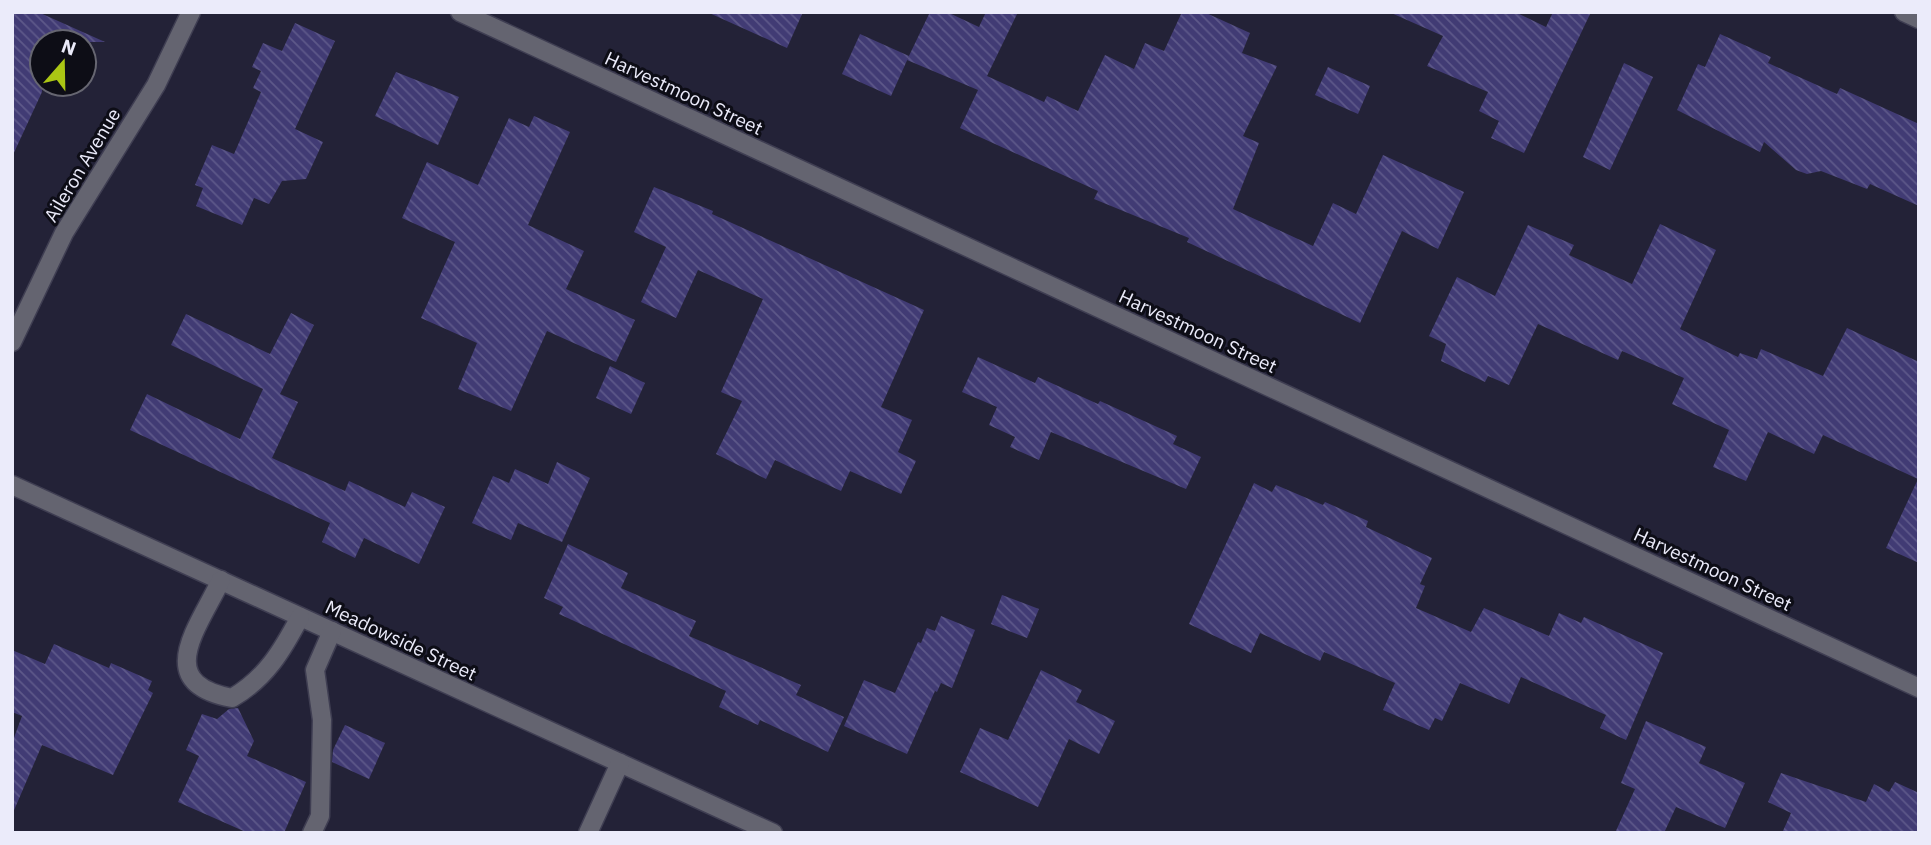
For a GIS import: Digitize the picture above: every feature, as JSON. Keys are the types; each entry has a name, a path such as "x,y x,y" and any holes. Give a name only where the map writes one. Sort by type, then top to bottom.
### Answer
{"street":[{"name":"Aileron Avenue","path":"12,342 64,233 156,85 191,12"},
{"name":"Harvestmoon Street","path":"460,12 1919,688"},
{"path":"1904,12 1919,19"},
{"name":"Meadowside Street","path":"12,485 773,833"},
{"path":"221,580 189,647 186,666 190,680 200,689 232,698 246,690 265,674 280,654 300,617"},
{"path":"312,833 320,816 322,720 315,670 332,631"},
{"path":"589,833 620,763"}],"building":[{"path":"12,12 38,12 74,28 28,28 28,98 39,98 12,157"},
{"path":"707,12 803,12 787,48"},
{"path":"930,12 947,12 979,27 986,12 1018,12 987,76 1044,102 1047,96 1078,111 1105,55 1134,69 1145,43 1164,51 1182,12 1204,12 1250,33 1242,53 1277,66 1243,136 1259,143 1233,209 1313,246 1333,203 1356,214 1383,155 1464,192 1438,249 1402,231 1360,323 1187,242 1189,238 1094,199 1098,191 960,128 978,90 907,60"},
{"path":"1389,12 1515,12 1546,27 1553,12 1591,12 1524,153 1491,138 1499,121 1479,111 1488,92 1427,66 1443,36"},
{"path":"295,23 335,41 295,129 323,142 306,179 282,181 269,204 254,198 242,225 196,206 203,188 195,185 212,145 234,154 261,92 253,88 261,71 252,67 263,43 282,51"},
{"path":"860,34 909,56 891,96 842,74"},
{"path":"1720,34 1771,57 1768,63 1837,94 1840,88 1919,124 1919,206 1870,184 1867,189 1821,171 1807,174 1796,170 1764,142 1760,152 1677,110 1698,64 1705,67"},
{"path":"1624,63 1653,77 1610,170 1583,157"},
{"path":"1328,67 1370,86 1358,114 1315,95"},
{"path":"396,72 459,97 438,145 375,116"},
{"path":"534,116 570,132 528,225 584,251 566,289 635,320 616,362 547,331 511,411 458,389 477,343 421,318 455,242 402,218 427,162 478,185 509,118 529,127"},
{"path":"654,187 713,211 712,214 924,310 881,407 912,420 898,452 916,461 901,494 850,471 841,491 775,460 766,479 716,454 742,401 721,392 763,299 698,270 676,318 641,302 666,247 634,232"},
{"path":"1660,224 1716,250 1680,329 1738,357 1740,353 1757,359 1761,349 1823,376 1847,328 1919,362 1919,563 1886,548 1918,479 1823,435 1814,454 1768,432 1746,481 1713,467 1729,430 1672,404 1684,378 1622,351 1618,360 1538,324 1509,385 1488,376 1485,382 1441,361 1446,344 1429,336 1457,277 1495,296 1528,225 1574,245 1569,255 1632,284"},
{"path":"291,313 314,325 280,394 298,402 272,458 345,491 349,481 405,507 412,492 445,507 419,564 364,538 355,558 322,542 330,523 130,430 147,394 240,439 263,389 171,345 186,314 270,354"},
{"path":"978,357 1035,383 1038,377 1098,404 1100,401 1177,436 1173,444 1201,457 1186,489 1051,432 1039,460 1010,447 1015,437 989,425 997,407 962,392"},
{"path":"610,366 645,383 631,414 596,398"},
{"path":"557,462 590,478 562,542 518,523 511,540 472,523 493,476 509,483 515,469 548,484"},
{"path":"1254,483 1272,492 1276,485 1323,505 1325,502 1368,521 1366,527 1432,558 1420,584 1425,586 1416,608 1471,632 1484,608 1549,636 1559,613 1581,623 1584,617 1663,653 1626,740 1600,728 1606,715 1521,677 1509,704 1460,683 1442,721 1435,718 1429,730 1383,710 1395,683 1324,652 1320,661 1260,633 1251,653 1189,624"},
{"path":"568,544 628,573 621,588 696,621 689,636 801,685 796,695 844,717 828,752 760,720 758,725 719,707 726,691 559,614 563,607 544,598"},
{"path":"1002,595 1039,609 1027,638 991,624"},
{"path":"941,616 975,630 952,688 941,683 937,692 935,691 907,754 844,726 864,680 895,693 918,642 921,643 927,628 935,631"},
{"path":"54,644 109,668 111,663 152,681 148,690 153,693 113,775 42,745 12,815 12,743 22,716 12,712 12,650 45,664"},
{"path":"1041,670 1082,690 1076,702 1115,721 1099,754 1069,739 1038,807 960,772 980,728 1008,740"},
{"path":"238,708 254,741 247,756 306,782 284,833 248,833 178,802 199,756 186,750 202,714 217,719 229,709"},
{"path":"1646,721 1706,747 1699,763 1745,783 1725,828 1676,807 1664,833 1615,833 1635,789 1621,783"},
{"path":"345,725 385,743 369,779 332,762 333,750"},
{"path":"1781,773 1866,802 1874,784 1889,792 1895,782 1919,793 1919,833 1782,833 1791,813 1768,802"}]}
